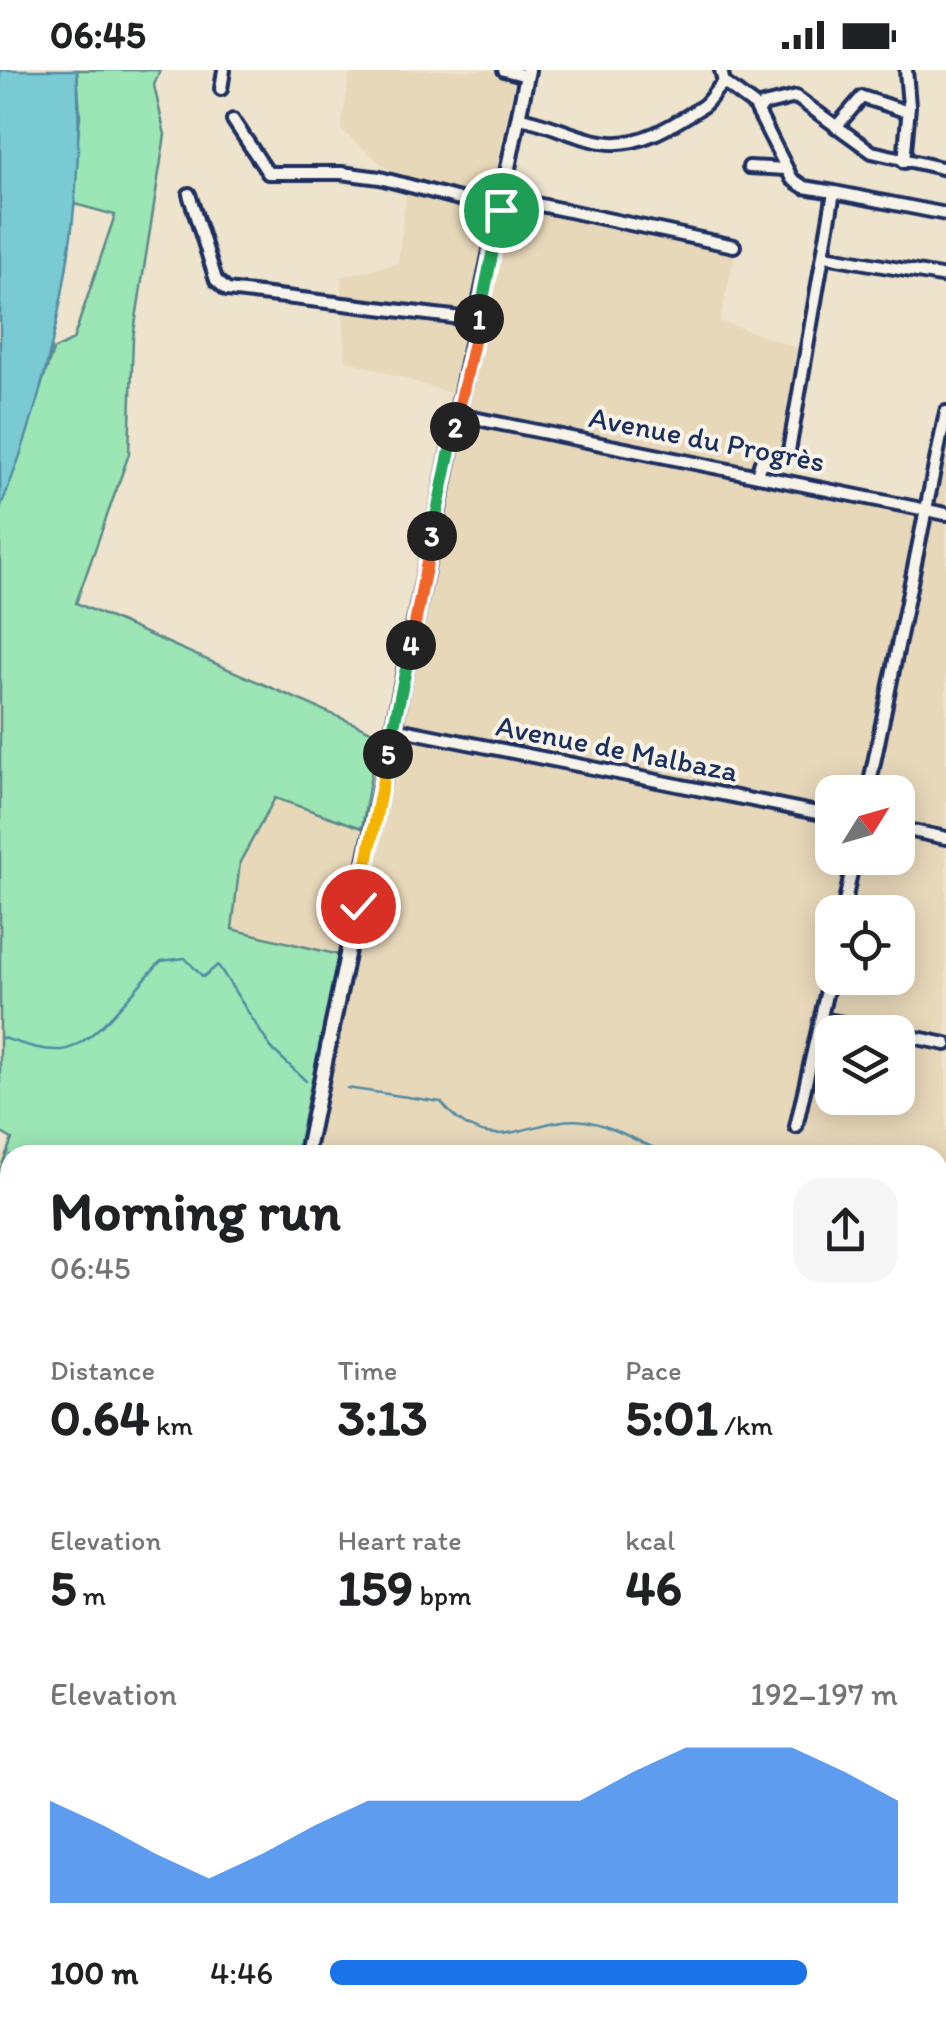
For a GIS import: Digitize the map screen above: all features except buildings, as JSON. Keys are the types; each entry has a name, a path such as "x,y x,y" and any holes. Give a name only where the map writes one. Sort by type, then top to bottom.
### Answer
{"main road":[{"path":"308,1145 528,73"}],"street":[{"path":"221,89 224,70"},
{"path":"504,70 528,73"},
{"path":"721,70 724,83 748,98 758,112 786,169 798,184 946,214"},
{"path":"904,162 906,70"},
{"path":"520,118 552,124 605,143 630,141 662,130 708,102 724,83"},
{"path":"758,112 763,105 796,97 872,152 946,169"},
{"path":"836,126 862,97 908,112"},
{"path":"233,120 268,173 341,172 380,178 734,246"},
{"path":"749,167 786,169"},
{"path":"757,475 761,462 775,464 788,455 834,192"},
{"path":"188,194 216,280 227,290 478,320"},
{"path":"825,256 946,277"},
{"path":"872,775 946,412"},
{"name":"Avenue du Progrès","path":"458,415 946,514"},
{"name":"Avenue de Malbaza","path":"392,728 815,813"},
{"path":"915,832 946,838"},
{"path":"915,1038 946,1044"},
{"path":"796,1127 815,1048"}],"shaded area":[{"path":"350,70 516,70 491,196 736,249 720,321 803,350 775,476 931,511 946,435 946,1145 298,1145 339,955 232,929 240,862 275,797 362,827 450,393 346,360 341,277 398,263 407,185 341,130"}],"green space":[{"path":"77,70 160,70 154,85 165,135 133,338 129,454 76,603 378,734 362,828 275,798 240,862 232,929 339,955 298,1145 10,1145 12,1139 0,1132 0,509 53,350 73,340 115,215 71,203 80,116"}],"water":[{"path":"0,70 77,70 78,125 71,237 62,294 36,404 0,509"}],"waterway":[{"path":"0,1037 45,1049 73,1047 100,1027 161,961 185,958 203,977 218,965 271,1048 306,1081"},
{"path":"347,1088 441,1102 459,1121 477,1131 512,1133 547,1124 584,1121 648,1145"}],"route":[{"path":"358,906 501,210"}]}
